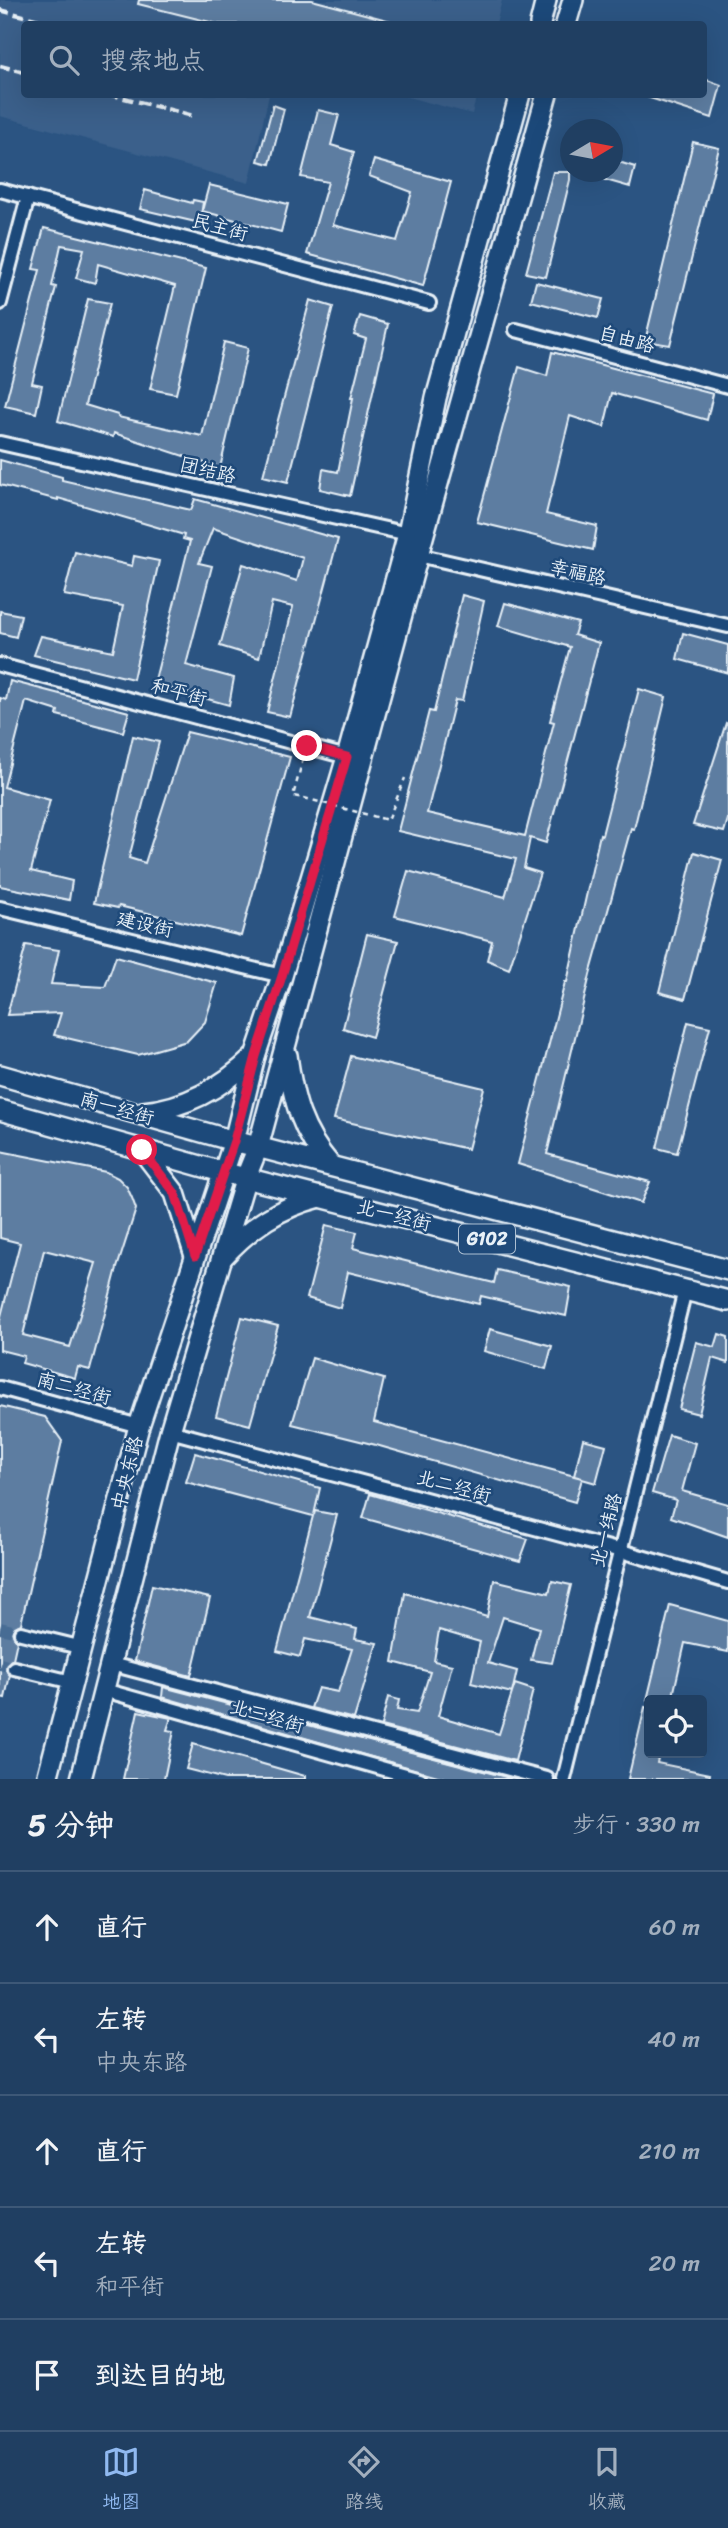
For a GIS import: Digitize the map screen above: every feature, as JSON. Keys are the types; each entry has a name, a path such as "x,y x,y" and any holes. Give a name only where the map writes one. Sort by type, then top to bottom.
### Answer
{"main road":[{"path":"541,21 546,0"},
{"path":"567,21 573,0"},
{"name":"中央东路","path":"47,1779 139,1426 234,1141 256,1056 347,757 408,534 436,398 519,98"},
{"name":"中央东路","path":"82,1779 170,1431 246,1177 258,1147 418,555 546,98"},
{"path":"285,1048 294,1100 303,1126 314,1147 331,1166"},
{"path":"134,1113 154,1111 194,1099 241,1070 256,1056"},
{"name":"南一经街","path":"0,1075 234,1141"},
{"name":"南一经街","path":"0,1110 222,1172"},
{"name":"北一经街","path":"234,1141 728,1270"},
{"path":"142,1150 175,1193 195,1256"},
{"name":"北一经街","path":"222,1172 728,1301"},
{"path":"222,1258 243,1235 272,1214 322,1196"}],"street":[{"name":"民主街","path":"0,190 429,303"},
{"path":"0,303 29,197"},
{"name":"自由路","path":"516,330 728,386"},
{"name":"团结路","path":"0,443 408,534"},
{"name":"幸福路","path":"418,555 728,626"},
{"name":"和平街","path":"0,665 347,757"},
{"name":"建设街","path":"0,908 282,976"},
{"name":"北一纬路","path":"564,1779 685,1290"},
{"name":"南二经街","path":"0,1388 139,1426"},
{"name":"北二经街","path":"170,1431 621,1550 728,1581"},
{"path":"21,1633 83,1648"},
{"path":"111,1664 547,1779"},
{"path":"13,1668 72,1682"},
{"name":"北三经街","path":"104,1690 420,1779"}],"path":[{"path":"307,746 293,796 388,820 405,778"}],"shaded area":[{"path":"0,0 502,0 497,21 21,21 21,98 268,98 249,183 0,116"},
{"path":"411,98 476,98 472,114"}],"building":[{"path":"139,0 312,0 391,21 206,21 138,4"},
{"path":"707,80 721,85 712,118 650,98 707,98"},
{"path":"273,105 284,109 270,164 258,161"},
{"path":"318,110 339,115 331,145 354,152 333,225 397,241 412,192 369,176 374,160 451,182 423,286 307,254 328,182 301,177"},
{"path":"693,142 719,148 670,345 645,341"},
{"path":"623,163 635,167 630,187 612,182 623,182"},
{"path":"553,172 560,172 560,182 570,182 546,277 526,273"},
{"path":"209,185 288,204 281,232 202,211"},
{"path":"145,190 192,203 193,200 203,202 200,223 140,209"},
{"path":"44,228 206,268 176,394 150,389 175,286 98,264 95,283 76,278 84,249 61,245 52,286 56,287 32,383 42,385 36,413 5,406 40,270 33,269"},
{"path":"536,282 603,299 598,318 531,301"},
{"path":"88,299 110,303 85,405 118,417 202,436 224,342 248,348 220,468 114,433 113,437 58,421"},
{"path":"310,300 333,307 288,482 263,476"},
{"path":"360,316 388,324 350,496 320,489 323,469 338,472 351,398 366,339 354,335"},
{"path":"552,352 713,394 707,420 612,393 604,427 570,416 546,514 597,526 593,550 477,522 519,367 547,376"},
{"path":"0,460 62,477 62,480 191,510 195,499 338,539 290,717 267,712 293,607 272,602 259,658 220,646 243,564 297,581 303,558 213,528 199,563 212,566 186,665 234,678 229,705 154,684 190,541 183,539 184,535 58,498 0,485"},
{"path":"75,552 132,566 134,556 159,561 133,679 34,655 41,636 113,651 123,606 64,595"},
{"path":"462,595 484,601 462,701 455,700 427,813 525,836 554,722 550,721 570,647 498,626 505,603 578,623 574,635 599,643 546,843 530,838 524,868 540,873 509,969 487,960 492,941 395,916 408,871 505,897 516,859 398,831 429,711 434,712"},
{"path":"0,611 21,615 16,637 0,633"},
{"path":"683,633 728,645 728,673 677,659"},
{"path":"10,681 129,712 123,732 57,715 58,711 26,701 4,787 50,800 31,871 72,881 69,900 0,886 0,698 6,700"},
{"path":"639,689 666,697 634,829 631,828 590,975 547,1154 650,1182 641,1203 518,1164 567,982 600,834 602,835"},
{"path":"726,723 728,819 724,832 693,825"},
{"path":"187,732 290,757 241,936 119,906 118,908 94,903 133,736 159,742 129,858 145,863"},
{"path":"694,852 722,860 685,999 659,992"},
{"path":"367,934 398,941 372,1037 343,1028"},
{"path":"26,945 59,950 51,984 105,987 116,956 217,983 205,1022 187,1041 138,1055 54,1035 61,1013 7,1015"},
{"path":"688,1022 710,1027 677,1153 657,1148"},
{"path":"351,1056 484,1088 468,1149 334,1119"},
{"path":"0,1151 106,1172 127,1187 136,1209 90,1370 78,1367 75,1378 22,1363 24,1356 0,1350 0,1320 20,1243 0,1238","holes":["44,1250 96,1263 70,1347 23,1335"]},
{"path":"326,1225 357,1232 353,1248 494,1283 497,1270 571,1287 566,1316 481,1296 479,1304 348,1272 340,1308 307,1298"},
{"path":"242,1317 278,1326 250,1425 216,1416"},
{"path":"490,1329 552,1346 546,1369 484,1351"},
{"path":"719,1334 728,1337 728,1363 712,1358 699,1414 679,1409 696,1342 715,1347"},
{"path":"312,1358 384,1379 374,1422 574,1476 583,1439 606,1445 596,1483 582,1479 575,1502 292,1424"},
{"path":"0,1406 45,1417 62,1441 21,1624 12,1632 17,1641 13,1659 5,1667 10,1675 5,1698 0,1697"},
{"path":"669,1435 695,1443 682,1491 728,1504 728,1537 671,1517 676,1500 652,1493"},
{"path":"195,1453 320,1488 314,1515 315,1511 337,1515 310,1617 357,1629 355,1639 377,1643 354,1719 311,1708 318,1688 338,1692 352,1649 305,1639 300,1657 277,1651 313,1516 186,1482"},
{"path":"370,1494 528,1539 520,1561 363,1518"},
{"path":"494,1580 549,1593 552,1581 571,1585 552,1663 531,1660 539,1628 503,1617 488,1663 517,1671 512,1693 515,1684 533,1690 515,1761 381,1726 388,1697 399,1700 397,1710 417,1713 430,1672 393,1662 405,1593 487,1617","holes":["439,1630 480,1642 471,1683 512,1693 499,1734 438,1716 452,1665 434,1661"]},
{"path":"152,1585 210,1598 191,1676 135,1661"},
{"path":"670,1605 728,1621 728,1652 685,1643 673,1695 648,1695"},
{"path":"163,1687 510,1779 448,1779 162,1697"},
{"path":"138,1711 171,1718 167,1730 174,1731 164,1779 123,1779"},
{"path":"644,1711 644,1758 658,1758 657,1763 710,1774 709,1779 628,1779"},
{"path":"193,1744 305,1776 305,1779 225,1779 186,1769"}],"tunnel":[{"path":"0,1628 21,1633"},
{"path":"0,1664 14,1668"}],"railway":[{"path":"0,10 43,21"},
{"path":"0,66 21,71"},
{"path":"124,98 193,116"}],"route":[{"path":"142,1150 175,1193 195,1256 234,1141 256,1056 347,757 307,746"}]}
